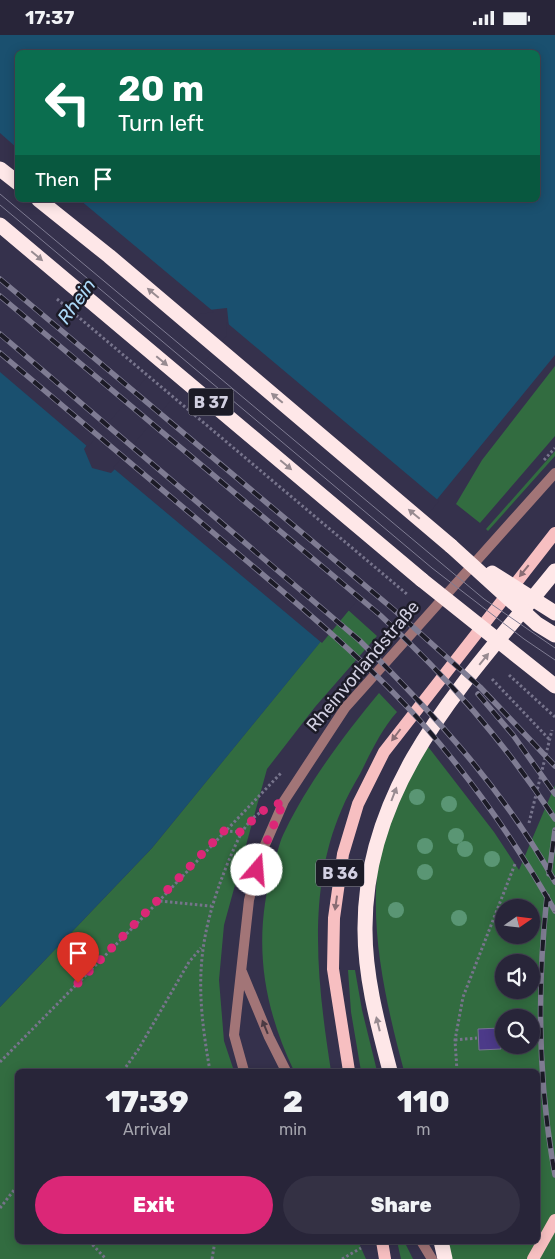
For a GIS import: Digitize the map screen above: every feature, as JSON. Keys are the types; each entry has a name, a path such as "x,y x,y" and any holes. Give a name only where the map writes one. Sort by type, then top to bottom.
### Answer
{"highway":[{"path":"0,169 15,181"},
{"name":"B 37","path":"41,202 451,546 537,624 555,635"},
{"name":"B 37","path":"0,225 422,580 555,686"},
{"path":"451,546 555,613"},
{"name":"B 36","path":"390,1069 369,978 364,931 366,892 377,839 400,779 438,716 555,571"},
{"path":"442,1244 445,1259"}],"main road":[{"name":"B 36","path":"349,1069 333,969 334,918 343,854 358,804 384,752 555,533"},
{"path":"533,1259 555,1220"},
{"path":"382,1244 385,1259"}],"street":[{"name":"Rheinvorlandstraße","path":"243,1069 234,1035 249,900 261,855 284,801 345,708 555,473"},
{"name":"Rheinvorlandstraße","path":"242,971 268,1037 285,1069"},
{"path":"423,1244 432,1259"}],"path":[{"path":"57,299 409,595"},
{"path":"508,675 555,717"},
{"path":"495,684 549,739"},
{"path":"529,823 552,730"},
{"path":"0,1062 277,778"},
{"path":"210,1069 201,1019 199,987 201,948 211,906 241,832 260,812 284,801"},
{"path":"224,831 241,832"},
{"path":"457,1069 455,1040 463,997 515,864"},
{"path":"159,901 211,906"},
{"path":"124,1069 138,1050 192,958 201,948"},
{"path":"455,1040 477,1038"},
{"path":"0,1208 15,1189"},
{"path":"92,1244 106,1259"},
{"path":"212,1259 214,1244"},
{"path":"342,1259 361,1248"}],"green space":[{"path":"555,366 555,436 480,523 456,504 482,460"},
{"path":"555,451 555,456 488,531 486,529"},
{"path":"347,609 377,636 315,707 267,769 224,925 219,980 224,1041 233,1069 15,1069 15,1244 359,1244 366,1259 0,1259 0,1007 152,848"},
{"path":"379,693 397,712 377,741 345,801 330,842 323,874 319,907 319,973 331,1069 293,1069 274,1019 267,993 262,941 268,887 280,842 294,813 328,759"},
{"path":"426,744 494,832 519,870 555,785 555,1259 449,1259 446,1244 540,1244 540,1069 404,1069 384,984 376,922 379,862 389,823"},
{"path":"348,970 355,970 362,1010 377,1069 361,1069 351,1012"},
{"path":"398,1244 406,1244 413,1259 401,1259"}],"water":[{"name":"Rhein","path":"0,35 555,35 555,355 152,848 0,1007","holes":["227,308 230,336 111,473 92,468 84,449 97,431 199,311"]}],"pier":[{"path":"0,133 15,146 15,202 82,202 214,312 200,314 88,447 0,372"},
{"path":"226,322 439,501 322,643 113,468 227,335"}],"building":[{"path":"495,1028 495,1049 479,1050 478,1029"}],"tram line":[{"path":"0,194 484,599 555,648"},
{"path":"0,205 432,568 524,639 555,660"}],"railway":[{"path":"0,279 393,609 480,687 555,766"},
{"path":"0,296 380,615 474,711 495,736 555,819"},
{"path":"0,334 359,640 414,696 466,754 513,816 555,882"},
{"path":"0,353 292,600 346,647 398,697 441,745 476,790 510,837 555,911"},
{"path":"478,694 513,735 555,794"},
{"path":"549,874 555,830"},
{"path":"547,896 542,965 542,1071 549,1140 555,1175"}],"route":[{"path":"78,983 159,901 224,831 241,832 260,812 284,801 261,855 257,870"}]}
